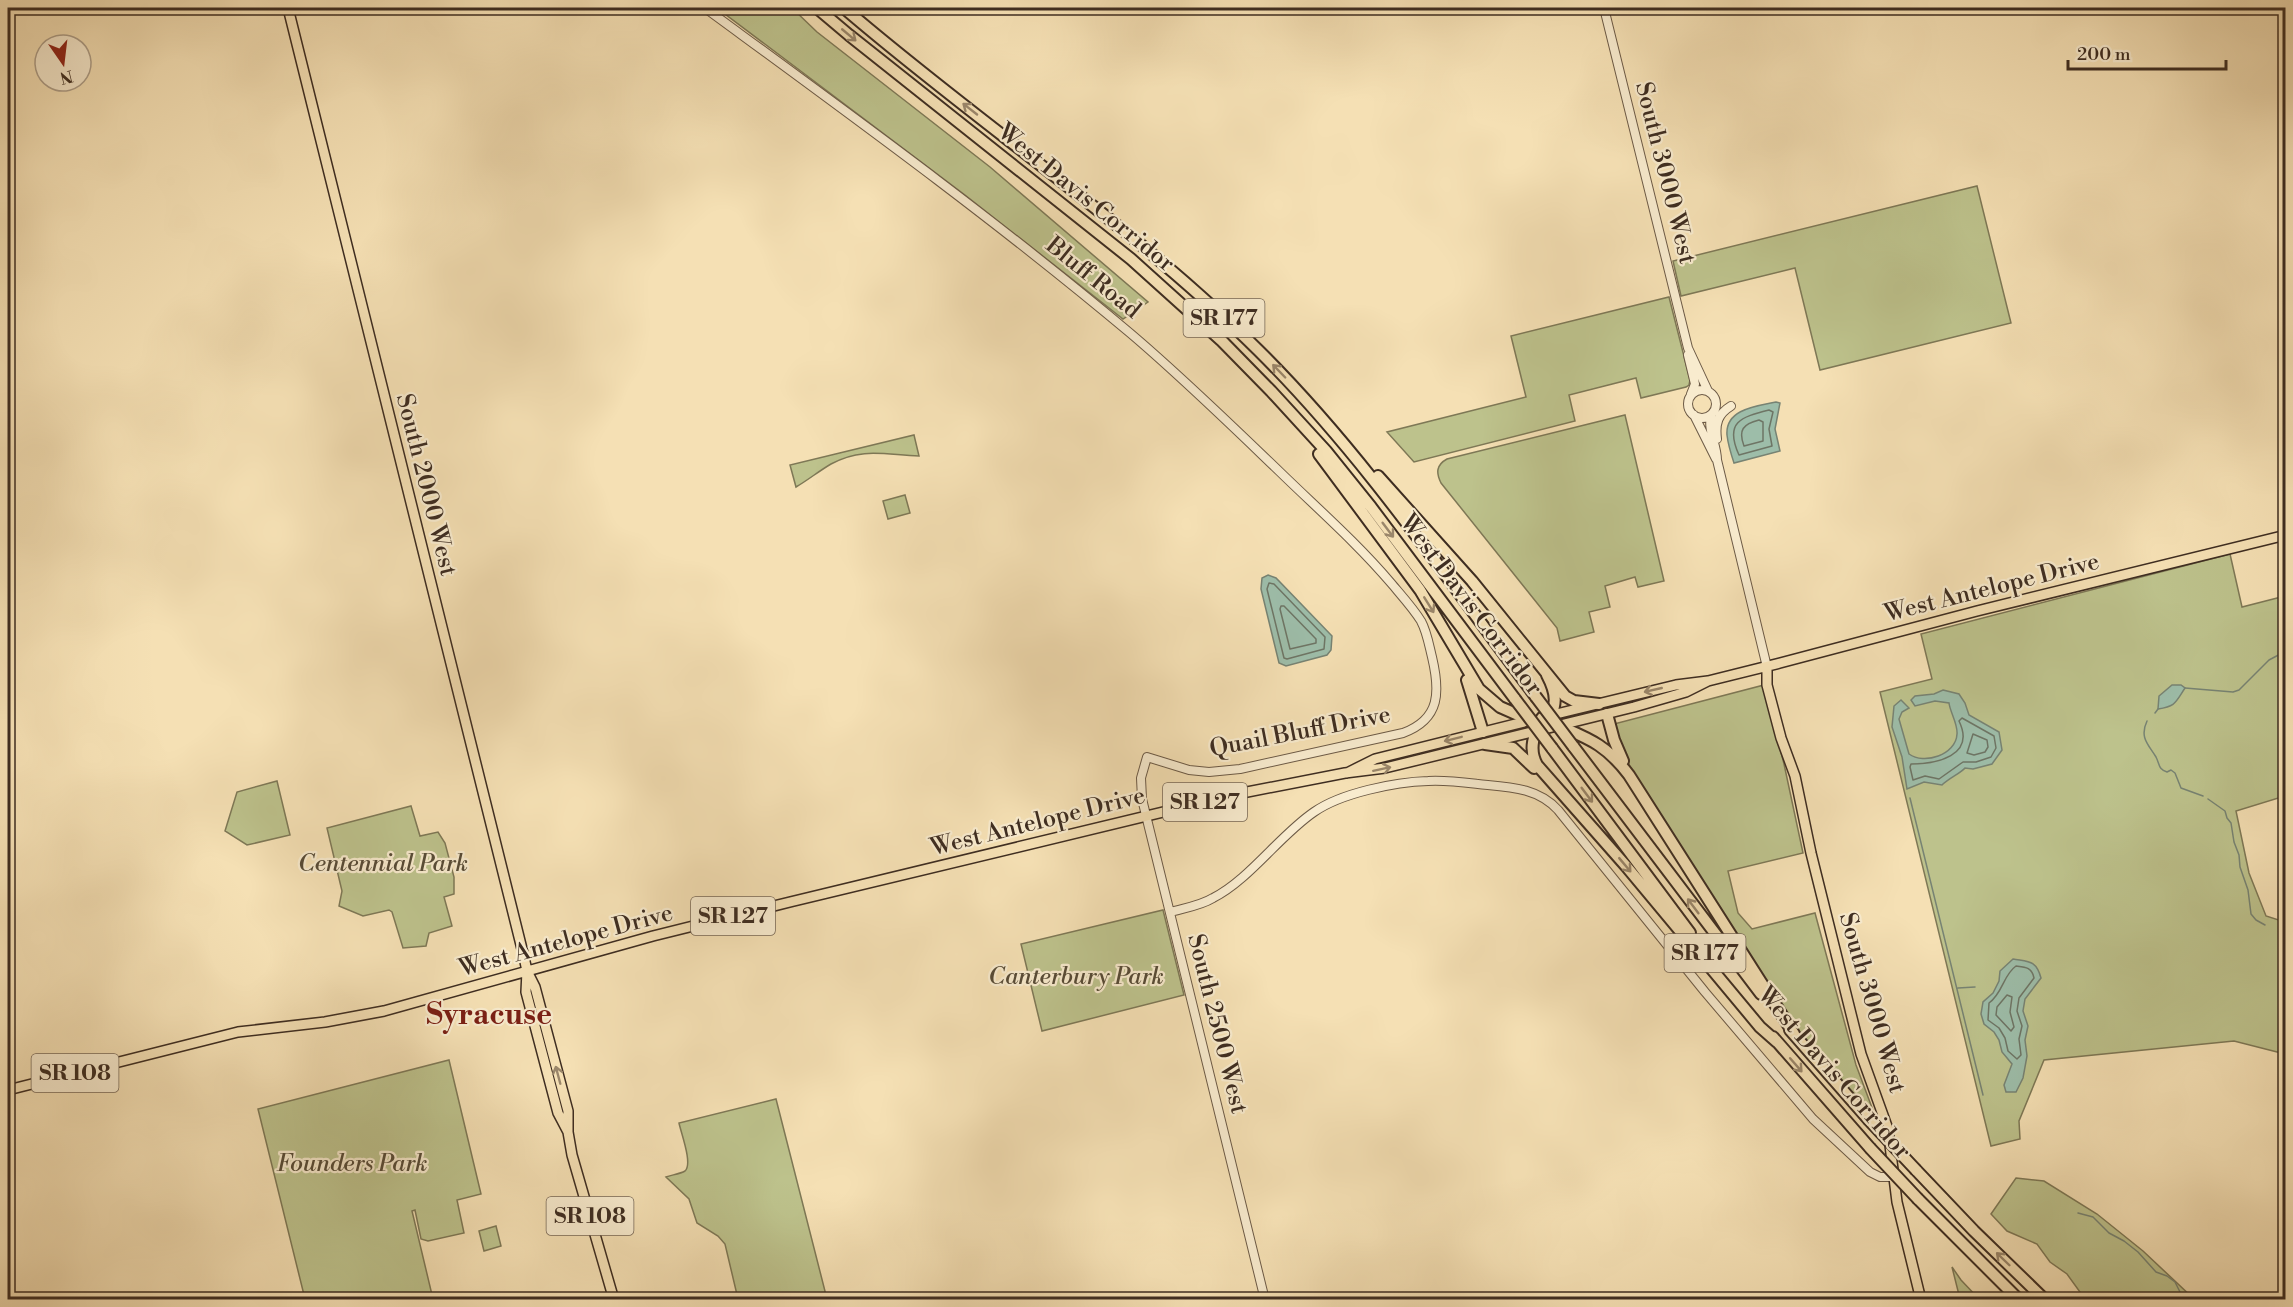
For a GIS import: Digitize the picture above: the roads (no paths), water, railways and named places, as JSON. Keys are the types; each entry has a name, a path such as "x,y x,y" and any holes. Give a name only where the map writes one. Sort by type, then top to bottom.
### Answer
{"highway":[{"name":"West Davis Corridor","path":"817,8 1153,278 1222,341 1284,405 1326,451 1371,507 1727,981 1777,1042 1918,1199 2019,1299"},
{"name":"West Davis Corridor","path":"844,8 1173,271 1257,349 1303,396 1371,477 1708,926 1794,1034 1916,1170 1974,1231 2045,1299"},
{"path":"1303,396 1322,413 1453,558 1568,698 1574,701 1599,704"},
{"path":"1284,405 1419,590 1474,683 1484,695 1500,707 1591,740 1605,748 1617,759 1794,1034"},
{"path":"1452,644 1470,688 1483,732"},
{"path":"1547,675 1555,692 1544,723 1532,743 1532,754 1536,765 1626,866 1760,1027 1777,1042"},
{"path":"1607,714 1629,775"},
{"path":"1485,744 1513,748 1544,775"}],"main road":[{"name":"South 2000 West","path":"288,8 527,971"},
{"name":"West Antelope Drive","path":"8,1090 238,1032 325,1022 384,1011 653,936 790,902 1261,789 1376,770 1485,744 1599,704 1684,683 1708,681 1767,667 1977,611 2286,535"},
{"name":"South 3000 West","path":"1767,667 1773,681 1788,743 1788,753 1861,1054 1888,1129 1899,1211 1921,1299"},
{"name":"West Antelope Drive","path":"1345,774 1375,759 1483,732 1607,714 1686,692 1708,681"},
{"name":"SR 108","path":"527,971 526,992 558,1113 567,1132 582,1192 614,1299"}],"street":[{"name":"Bluff Road","path":"705,8 966,202 1131,333 1361,548 1419,619"},
{"name":"South 3000 West","path":"1604,8 1688,348 1695,384 1691,394"},
{"name":"South 3000 West","path":"1688,348 1708,391"},
{"path":"1699,390 1708,391 1716,402 1712,414 1701,417 1694,415 1688,407 1691,394 1699,390"},
{"path":"1717,450 1716,424 1722,411 1731,406"},
{"name":"South 3000 West","path":"1712,414 1709,419 1717,450 1717,460"},
{"name":"South 3000 West","path":"1694,415 1717,460 1767,667"},
{"name":"Quail Bluff Drive","path":"1147,757 1189,770 1209,772 1240,769 1398,734 1413,728 1430,713 1438,690 1429,642 1419,619"},
{"name":"South 2500 West","path":"1147,757 1140,785 1146,816 1265,1299"},
{"path":"1170,912 1200,904 1224,892 1310,815 1330,802 1346,796 1410,782 1446,781 1522,789 1541,796 1558,810 1698,984 1813,1119 1870,1172 1881,1177 1894,1177"}],"water":[{"path":"1780,403 1775,429 1780,451 1734,463 1727,435 1731,419 1744,410"},
{"path":"1268,575 1276,578 1332,636 1331,650 1327,655 1286,666 1279,663 1261,589 1262,578"},
{"path":"2172,685 2181,685 2185,688 2174,703 2158,709 2159,696"},
{"path":"1943,690 1959,694 1969,715 1999,732 2002,750 1992,764 1973,769 1965,768 1942,785 1924,782 1907,789 1902,757 1892,727 1894,706 1901,700 1909,708 1902,712 1899,719 1909,754 1923,758 1938,756 1951,748 1957,734 1949,703 1935,701 1915,706 1911,700 1915,696 1934,694"},
{"path":"2013,959 2034,965 2041,978 2025,999 2023,1011 2028,1026 2025,1040 2027,1056 2023,1078 2016,1092 2006,1092 2004,1085 2012,1064 2002,1052 1994,1032 1984,1024 1981,1014 1983,1002 1993,993 1999,981 2000,971"}],"waterway":[{"path":"2185,688 2233,692 2239,690 2269,660 2286,651"},
{"path":"2155,713 2158,709"},
{"path":"2147,721 2144,737 2161,768 2164,771 2171,770 2175,773 2181,788 2203,796"},
{"path":"1910,798 1983,1095"},
{"path":"2208,799 2225,811 2231,823 2240,867 2248,890 2251,914 2265,925"},
{"path":"1958,988 1975,987"},
{"path":"2078,1213 2093,1217 2109,1233 2138,1252 2156,1272 2175,1282 2184,1300"}],"district":[{"name":"Syracuse","path":"489,1015"}],"park label":[{"name":"Centennial Park","path":"383,864"},
{"name":"Canterbury Park","path":"1076,977"},
{"name":"Founders Park","path":"352,1164"}]}
